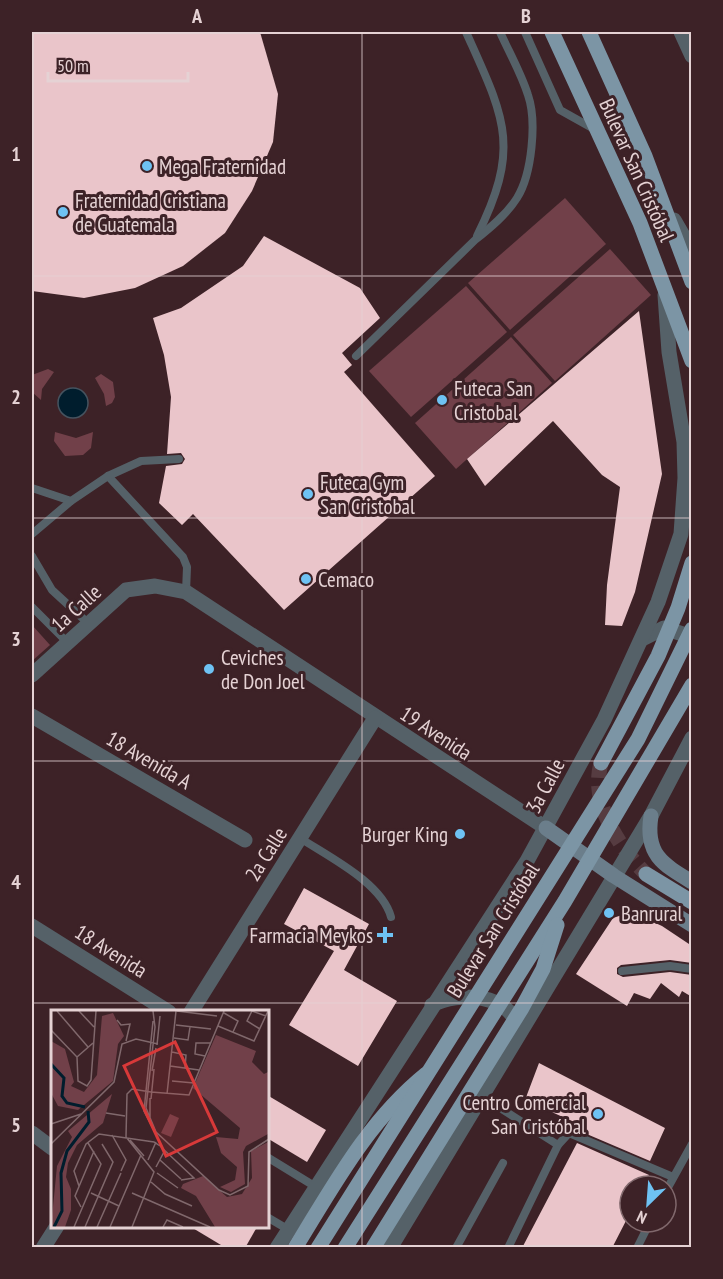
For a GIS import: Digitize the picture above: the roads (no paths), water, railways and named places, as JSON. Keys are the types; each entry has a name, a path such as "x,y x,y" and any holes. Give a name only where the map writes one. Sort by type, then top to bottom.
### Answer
{"main road":[{"name":"Bulevar San Cristóbal","path":"552,32 640,223 686,339 692,361"},
{"name":"Bulevar San Cristóbal","path":"590,32 645,156 692,282"},
{"path":"601,763 658,656 678,608 692,563"},
{"name":"Bulevar San Cristóbal","path":"318,1248 638,739 692,629"},
{"path":"345,1248 565,902 692,685"},
{"path":"651,816 648,833 656,856 665,866 692,882"},
{"name":"19 Avenida","path":"546,828 614,876 692,925"},
{"path":"646,874 692,902"},
{"path":"373,1248 522,1008 543,969 565,902"},
{"path":"295,1248 361,1143 403,1093 429,1072"}],"street":[{"path":"681,32 692,56"},
{"path":"659,195 692,251"},
{"name":"3a Calle","path":"278,1248 432,1005 508,891 546,828 604,720 642,639 675,556 684,510 684,442 669,351 665,289"},
{"name":"19 Avenida","path":"155,586 186,592 546,828"},
{"name":"1a Calle","path":"32,675 126,591 155,586"},
{"path":"642,639 663,628 692,637"},
{"name":"18 Avenida A","path":"32,716 245,840"},
{"name":"2a Calle","path":"192,1010 375,718"},
{"path":"394,1246 651,816 692,738"},
{"name":"18 Avenida","path":"32,926 166,1010"},
{"path":"432,1005 450,998 467,996 488,999 512,1016 519,1026 520,1036"},
{"path":"32,1133 51,1147"},
{"path":"44,1248 56,1228"}],"lane":[{"path":"466,32 494,95 503,122 505,144 490,210 475,240"},
{"path":"356,356 493,225 518,197 529,165 532,127 529,97 500,32"},
{"path":"525,32 560,110 598,131"},
{"path":"32,534 71,501 108,476 141,461 179,459"},
{"path":"108,476 183,557 187,567 186,592"},
{"path":"32,488 71,501"},
{"path":"32,556 52,590 89,624"},
{"path":"32,607 68,642"},
{"path":"300,838 373,888 388,905 391,917"},
{"path":"622,971 670,966 692,969"},
{"path":"483,1097 558,1145"},
{"path":"508,1248 564,1136 574,1134 664,1174"},
{"path":"675,1174 692,1144"},
{"path":"268,1157 316,1187"},
{"path":"456,1248 503,1162"},
{"path":"268,1217 289,1230"},
{"path":"638,1248 644,1234"}],"water":[{"path":"73,388 84,392 88,403 84,414 73,418 62,414 58,403 62,392"}],"tunnel":[{"path":"601,763 599,793 609,823 626,850 646,874"}],"place":[{"name":"Mega Fraternidad","path":"147,166"},
{"name":"Fraternidad Cristiana de Guatemala","path":"63,212"},
{"name":"Futeca San Cristobal","path":"442,400"},
{"name":"Futeca Gym San Cristobal","path":"308,494"},
{"name":"Cemaco","path":"306,579"},
{"name":"Ceviches de Don Joel","path":"209,669"},
{"name":"Burger King","path":"460,834"},
{"name":"Banrural","path":"609,913"},
{"name":"Farmacia Meykos","path":"385,935"},
{"name":"Centro Comercial San Cristóbal","path":"598,1114"}]}
